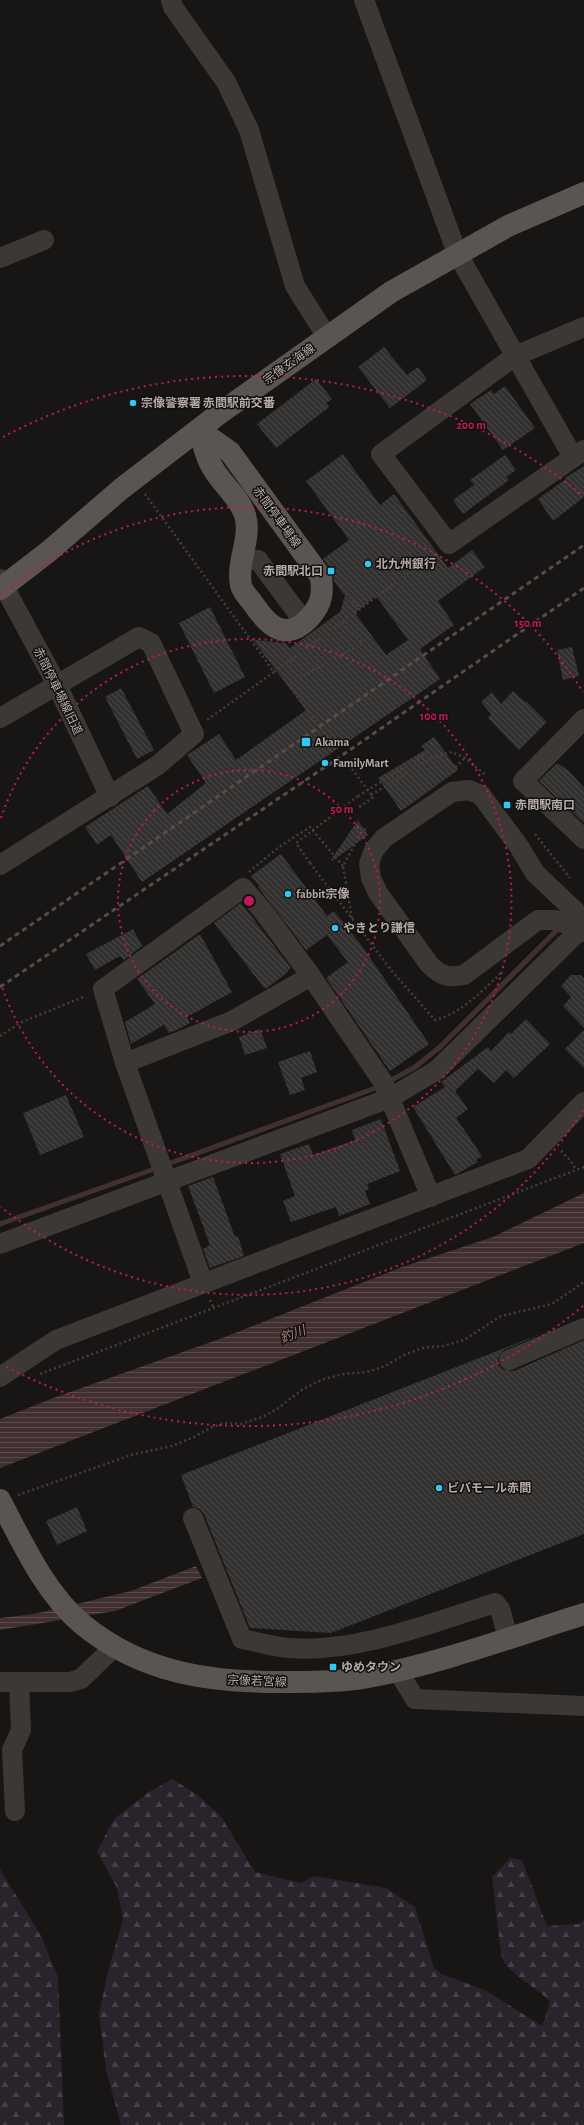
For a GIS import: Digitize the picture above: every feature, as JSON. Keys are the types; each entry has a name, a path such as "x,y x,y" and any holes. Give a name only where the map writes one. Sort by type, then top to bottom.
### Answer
{"main road":[{"name":"宗像玄海線","path":"2,584 48,552 121,489 199,430 391,292 457,253 508,226 584,193"},
{"name":"赤間停車場線","path":"199,430 230,452 321,577 323,595 319,607 305,623 284,631 272,627 261,616 241,586 242,559 247,530 245,516 240,504 210,465 199,430"},
{"name":"宗像若宮線","path":"0,1501 48,1583 82,1623 114,1647 155,1666 200,1677 245,1682 313,1682 361,1678 442,1660 584,1614"}],"street":[{"path":"171,0 173,7 226,82 249,130 295,286 327,338"},
{"path":"364,0 457,253 515,356 578,453 449,544 381,454 515,356 584,327"},
{"path":"0,258 44,240"},
{"path":"242,559 258,560 305,623"},
{"name":"赤間停車場線旧道","path":"2,584 57,685 110,797"},
{"path":"0,718 139,637 151,643 194,734 158,765 110,797 0,865"},
{"path":"584,719 523,781 584,839"},
{"path":"469,790 481,795 518,845 535,873 575,911 583,929 555,920 538,920 464,975 452,977 438,973 429,964 378,892 371,878 369,864 374,850 384,838 452,792 469,790"},
{"path":"203,1282 125,1063 103,989 243,888 263,911 310,976 382,1082 431,1197"},
{"path":"0,1244 390,1098 437,1070 583,929"},
{"path":"125,1063 232,1022 310,976"},
{"path":"0,1377 56,1340 203,1282 431,1197 528,1159 584,1102"},
{"path":"509,1360 584,1328"},
{"path":"193,1518 242,1639 291,1648 332,1647 376,1640 495,1603 500,1609 508,1638"},
{"path":"15,1811 12,1750 21,1730 10,1682 70,1682 81,1679 114,1647"},
{"path":"398,1671 415,1699 584,1706"}],"path":[{"path":"145,494 274,672"},
{"path":"187,718 207,720 449,544"},
{"path":"334,746 288,684 363,643 341,623"},
{"path":"336,898 296,843 358,796 427,753"},
{"path":"371,795 431,758"},
{"path":"348,765 373,797 358,808"},
{"path":"239,892 239,880 278,847 310,827 343,866"},
{"path":"0,1036 22,1022 103,989"},
{"path":"548,1138 571,1161 576,1170"},
{"path":"38,1375 584,1167"},
{"path":"0,1501 131,1454 172,1446 194,1437 212,1427 226,1423 241,1424 262,1417 277,1409 303,1389 324,1379 344,1374 367,1372 385,1366 404,1355 422,1348 443,1346 464,1340 501,1316 552,1304 584,1282"}],"green space":[{"path":"172,1779 196,1794 220,1815 255,1872 301,1883 314,1876 386,1888 415,1907 434,1968 442,1974 485,1990 542,2026 550,2002 539,1991 514,1973 504,1962 497,1922 492,1877 510,1858 522,1860 547,1926 579,1924 584,1920 584,2125 121,2125 106,2070 99,2014 109,1967 123,1920 117,1888 97,1851 114,1819 149,1792"},
{"path":"0,1869 41,1936 58,1977 64,2125 0,2125"}],"water":[{"name":"釣川","path":"584,1193 584,1243 0,1468 0,1419 56,1397 225,1337 402,1267 493,1237"},
{"path":"196,1566 202,1578 115,1611 0,1630 0,1618 34,1614 131,1591"}],"building":[{"path":"384,347 407,375 418,367 427,380 390,408 358,367"},
{"path":"316,379 332,399 326,403 329,407 276,448 257,424"},
{"path":"505,386 535,428 503,450 470,404 491,390 494,394"},
{"path":"343,454 380,505 394,494 448,568 472,550 485,567 438,601 454,625 420,649 440,679 142,882 111,835 97,845 85,827 148,786 167,814 206,783 187,755 219,734 236,760 306,710 253,640 285,643 290,648 340,612 345,596 334,581 331,570 323,559 349,540 306,481","holes":["376,596 408,640 386,655 355,613"]},
{"path":"505,455 516,470 506,477 509,480 463,514 453,500 474,485 470,480"},
{"path":"584,466 584,497 553,521 538,499 566,479 565,478"},
{"path":"210,607 245,677 214,693 179,623"},
{"path":"572,647 579,676 563,680 557,650"},
{"path":"121,688 154,750 137,759 105,697"},
{"path":"513,691 525,702 526,701 547,722 519,750 488,718 491,714 481,702 492,692 501,704"},
{"path":"434,737 458,770 401,811 378,778 425,750 421,746"},
{"path":"556,764 559,764 570,772 584,788 584,823 539,781"},
{"path":"358,820 368,835 332,861 331,860"},
{"path":"281,854 327,916 334,911 362,946 429,1044 390,1071 326,978 348,962 327,935 306,950 251,876"},
{"path":"241,903 291,968 267,988 264,988 214,923"},
{"path":"133,929 142,946 124,960 120,956 95,970 86,954"},
{"path":"200,934 232,992 187,1017 190,1023 177,1030 169,1033 164,1025 131,1044 125,1022 155,1004 137,979"},
{"path":"571,975 580,975 584,978 584,1028 563,1006 571,997 561,986"},
{"path":"526,1019 550,1044 514,1078 506,1070 494,1083 478,1069 455,1091 468,1109 456,1118 482,1156 476,1160 478,1162 455,1175 413,1107 445,1087 441,1082 488,1047 491,1051 509,1032 511,1034"},
{"path":"260,1029 267,1048 245,1055 239,1037"},
{"path":"584,1030 584,1068 565,1049"},
{"path":"310,1051 317,1072 301,1078 305,1090 290,1095 278,1062"},
{"path":"66,1095 84,1137 40,1155 23,1113"},
{"path":"381,1119 400,1171 367,1184 369,1189 365,1191 370,1204 339,1216 336,1207 291,1222 283,1201 295,1196 280,1154 309,1144 313,1155 355,1140 352,1130"},
{"path":"213,1177 235,1237 238,1236 244,1256 210,1268 203,1249 210,1245 188,1186"},
{"path":"548,1331 504,1350 498,1358 498,1364 502,1369 514,1371 584,1340 584,1534 331,1633 250,1628 204,1514 200,1509 193,1507 181,1475"},
{"path":"77,1507 87,1531 57,1545 46,1521"}],"waterway":[{"path":"388,1082 415,1067 440,1047 561,926"},
{"path":"165,1165 381,1086"},
{"path":"0,1224 157,1168"}],"railway":[{"path":"0,946 584,545"},
{"path":"0,987 331,763 584,588"}],"place":[{"name":"宗像警察署 赤間駅前交番","path":"133,403"},
{"name":"北九州銀行","path":"368,564"},
{"name":"赤間駅北口","path":"331,571"},
{"name":"Akama","path":"306,742"},
{"name":"FamilyMart","path":"325,763"},
{"name":"赤間駅南口","path":"507,805"},
{"name":"fabbit宗像","path":"288,894"},
{"name":"やきとり謙信","path":"335,928"},
{"name":"ビバモール赤間","path":"439,1488"},
{"name":"ゆめタウン","path":"333,1667"}]}
